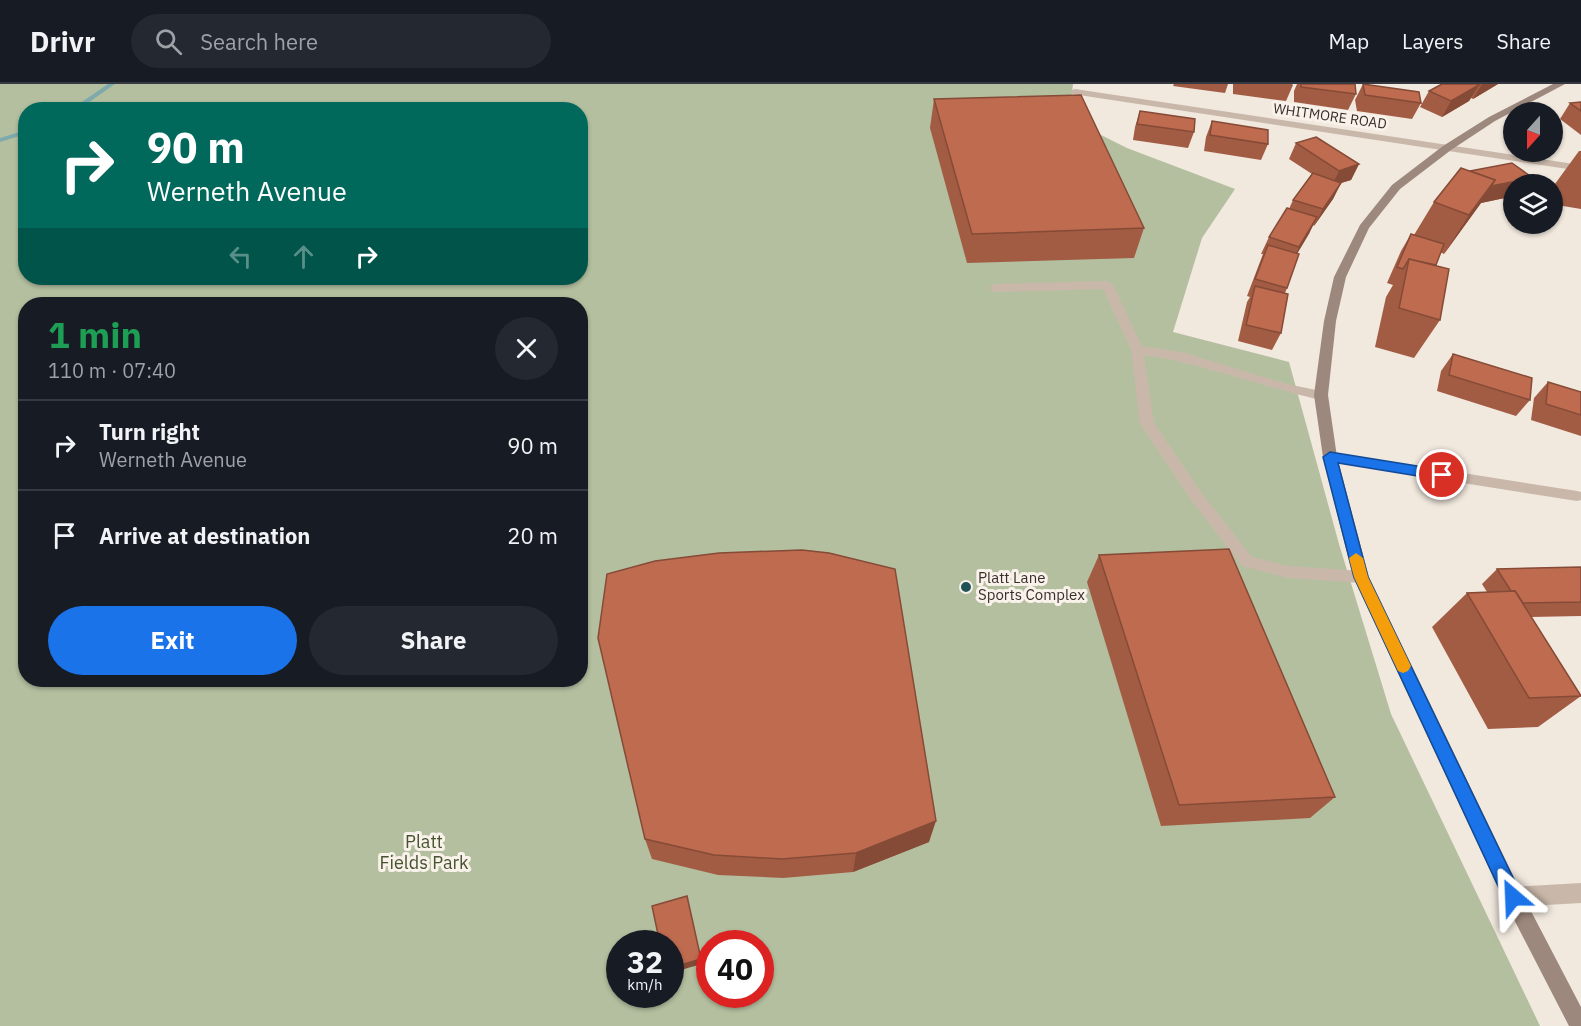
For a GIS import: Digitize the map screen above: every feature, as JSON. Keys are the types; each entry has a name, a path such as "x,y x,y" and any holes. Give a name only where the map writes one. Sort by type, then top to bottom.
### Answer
{"street":[{"path":"1560,84 1492,119 1447,148 1396,187 1364,227 1340,277 1330,321 1321,395 1330,457 1361,577 1513,897 1580,1026"},
{"name":"WHITMORE ROAD","path":"1075,92 1581,168"},
{"path":"994,288 1107,285 1137,350 1147,424 1196,496 1247,562 1288,572 1361,577"},
{"path":"1137,350 1185,357 1286,388 1321,395"},
{"path":"1330,457 1576,496"},
{"path":"1513,897 1581,893"}],"green space":[{"name":"Platt Lane Sports Complex","path":"0,84 1073,84 1071,100 1081,125 1127,148 1235,189 1202,238 1173,332 1289,362 1339,544 1391,714 1540,1026 0,1026"}],"building":[{"path":"1301,84 1355,84 1356,94 1301,87"},
{"path":"1363,84 1419,92 1421,103 1365,95"},
{"path":"1442,84 1479,85 1451,101 1429,91"},
{"path":"1081,95 1144,228 972,234 934,99"},
{"path":"1581,102 1581,111 1570,103"},
{"path":"1140,111 1195,119 1194,132 1137,124"},
{"path":"1212,121 1268,130 1268,144 1210,135"},
{"path":"1316,137 1359,164 1339,171 1296,143"},
{"path":"1512,163 1527,174 1503,174 1503,184 1491,186 1495,180 1470,171"},
{"path":"1461,168 1495,180 1469,215 1434,202"},
{"path":"1313,173 1341,183 1323,209 1293,200"},
{"path":"1287,208 1317,217 1299,247 1269,237"},
{"path":"1411,234 1444,244 1436,265 1409,259 1403,269 1397,267"},
{"path":"1268,245 1299,254 1287,288 1255,279"},
{"path":"1409,259 1449,269 1440,320 1399,308"},
{"path":"1255,286 1288,294 1281,333 1246,325"},
{"path":"1453,354 1532,378 1530,400 1449,375"},
{"path":"1548,382 1581,392 1581,415 1546,404"},
{"path":"1229,549 1335,797 1179,805 1099,555"},
{"path":"802,550 829,553 895,569 936,821 856,853 782,859 714,855 645,839 598,638 607,574 655,561 719,553"},
{"path":"1581,567 1581,602 1523,603 1515,591 1511,591 1497,569"},
{"path":"1515,591 1581,696 1529,698 1467,593"},
{"path":"687,896 696,936 696,960 684,964 684,930 657,930 652,906"}],"waterway":[{"path":"85,102 112,84"},
{"path":"0,140 18,134"}],"slow traffic":[{"path":"1356,558 1361,577 1403,666"}],"place":[{"name":"Platt Lane Sports Complex","path":"966,587"}],"route":[{"path":"1442,475 1330,457 1361,577 1513,897"}],"park label":[{"name":"Platt Fields Park","path":"424,852"}]}
